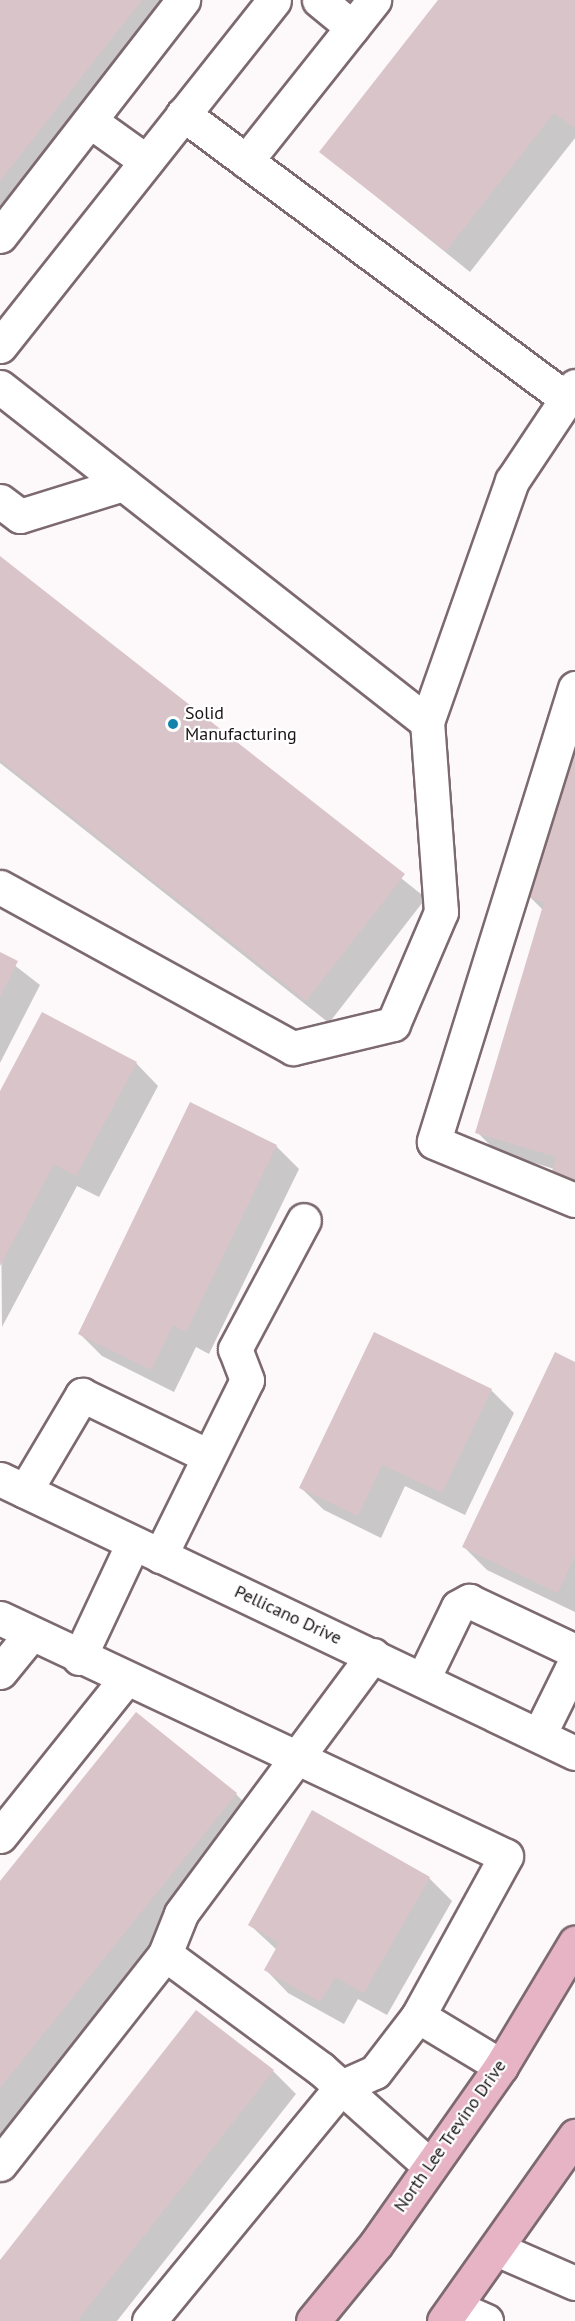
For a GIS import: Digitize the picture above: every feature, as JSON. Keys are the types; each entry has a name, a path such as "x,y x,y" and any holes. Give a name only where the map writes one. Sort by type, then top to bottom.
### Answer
{"main road":[{"name":"North Lee Trevino Drive","path":"313,2321 430,2166 501,2066 575,1943"},
{"path":"449,2314 570,2155"}],"street":[{"path":"0,236 183,0"},
{"path":"0,345 274,0"},
{"path":"319,0 352,27"},
{"path":"246,161 374,0"},
{"path":"0,887 293,1048 393,1024 441,912 427,722 512,481 572,393 183,114"},
{"path":"90,121 146,161"},
{"path":"0,387 427,722"},
{"path":"0,501 20,516 123,484"},
{"path":"575,688 434,1142 575,1200"},
{"path":"79,1658 208,1456 247,1380 235,1349 304,1220"},
{"path":"12,1485 82,1395 208,1456"},
{"name":"Pellicano Drive","path":"12,1485 575,1753"},
{"path":"423,1679 458,1607 469,1601 575,1652"},
{"path":"0,1618 124,1680 506,1856 418,2016 375,2072 341,2087 149,2321"},
{"path":"0,1672 31,1634"},
{"path":"0,2164 165,1954 182,1914 373,1655"},
{"path":"539,1736 575,1662"},
{"path":"0,1836 124,1680"},
{"path":"165,1954 341,2087 430,2166"},
{"path":"418,2016 501,2066"},
{"path":"499,2250 575,2283"},
{"path":"449,2314 486,2321"}],"building":[{"path":"0,0 142,0 0,181"},
{"path":"438,0 575,0 575,128 554,113 446,251 319,152"},
{"path":"0,556 405,874 306,1001 0,760"},
{"path":"575,742 575,1182 551,1175 556,1157 475,1133 544,902 528,897"},
{"path":"0,952 18,961 0,997"},
{"path":"42,1012 137,1062 76,1176 54,1164 0,1266 0,1091"},
{"path":"190,1102 277,1145 186,1332 173,1325 151,1370 78,1334"},
{"path":"374,1332 492,1389 442,1493 382,1465 358,1516 299,1488"},
{"path":"555,1352 575,1362 575,1556 558,1593 462,1547"},
{"path":"136,1712 237,1793 0,2088 0,1881"},
{"path":"312,1810 430,1877 364,1993 335,1977 320,2002 264,1970 279,1943 248,1925"},
{"path":"196,2010 274,2070 77,2321 0,2321 0,2260"}],"place":[{"name":"Solid Manufacturing","path":"173,724"}]}
